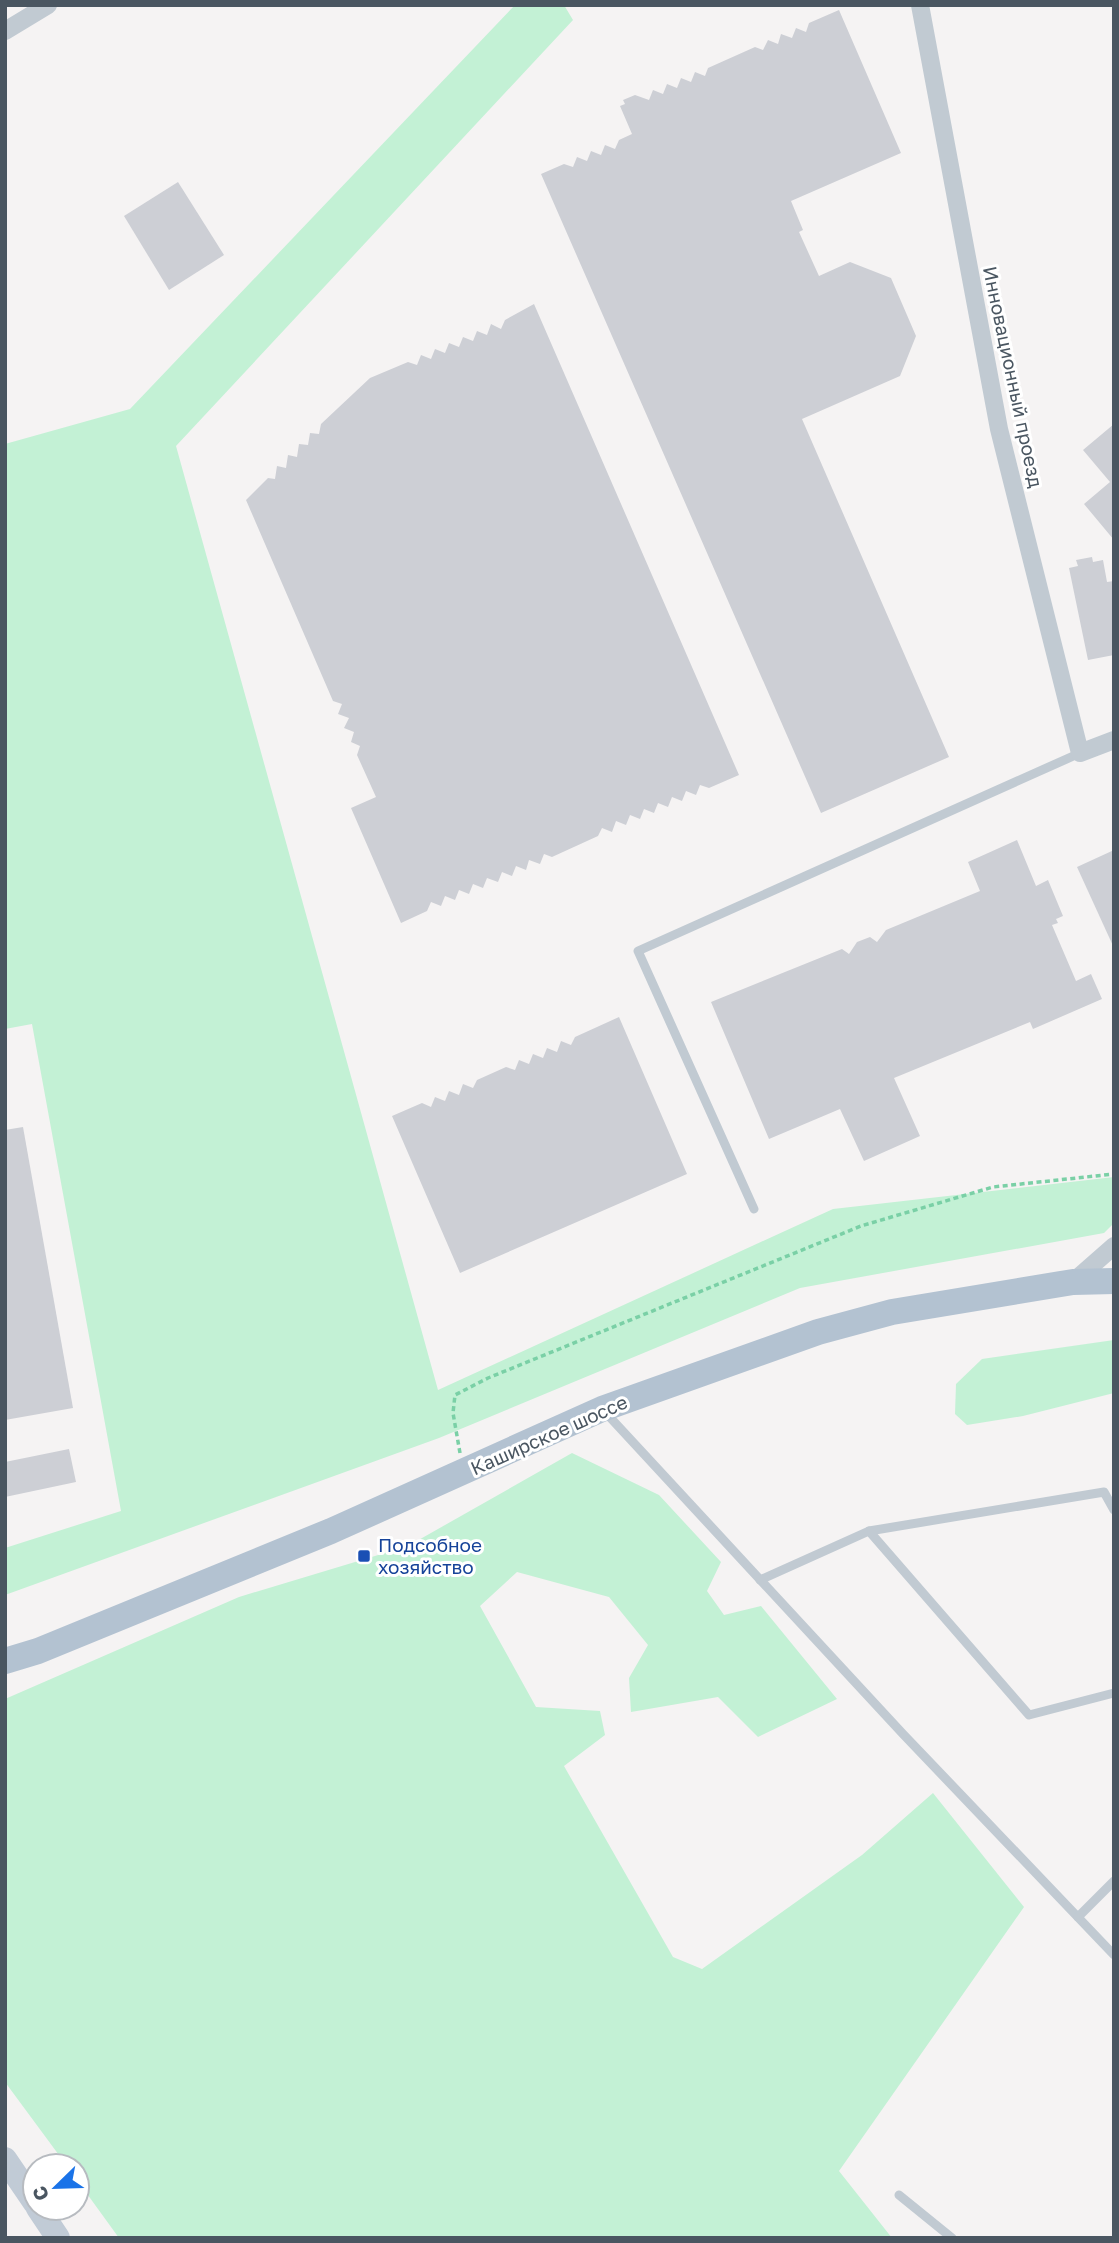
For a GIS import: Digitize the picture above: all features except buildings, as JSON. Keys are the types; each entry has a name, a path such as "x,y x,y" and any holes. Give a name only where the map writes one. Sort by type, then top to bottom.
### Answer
{"main road":[{"name":"Каширское шоссе","path":"5,1661 38,1651 319,1536 602,1409 818,1332 892,1312 1073,1282 1114,1281"}],"street":[{"path":"5,31 48,5"},
{"name":"Инновационный проезд","path":"920,5 999,429 1080,753"},
{"path":"1080,753 1114,740"},
{"path":"1073,1282 1114,1246"},
{"path":"5,2159 21,2182"},
{"path":"47,2222 58,2238"}],"lane":[{"path":"754,1209 638,951 1080,753"},
{"path":"602,1409 1114,1955"},
{"path":"760,1580 869,1531 1104,1492 1114,1510"},
{"path":"869,1531 1029,1715 1114,1693"},
{"path":"1078,1917 1114,1881"},
{"path":"899,2195 952,2238"}],"path":[{"path":"464,1472 453,1413 455,1395 467,1387 861,1226 993,1187 1114,1174"}],"green space":[{"path":"515,5 564,5 573,20 176,446 438,1390 833,1209 1114,1177 1114,1223 1104,1233 800,1288 439,1438 5,1595 5,1548 121,1511 32,1024 5,1029 5,444 130,409"},
{"path":"1114,1340 1114,1393 1023,1416 967,1425 955,1414 956,1384 982,1359"},
{"path":"572,1453 659,1495 721,1562 707,1591 724,1615 761,1606 837,1699 758,1737 718,1697 631,1712 629,1678 648,1645 609,1597 517,1572 480,1606 536,1707 600,1711 605,1735 564,1766 673,1957 702,1969 862,1855 933,1793 1024,1907 839,2171 892,2238 119,2238 91,2199 91,2152 57,2152 5,2082 5,1699 239,1597 408,1546"}],"place":[{"name":"Подсобное хозяйство","path":"364,1556"}]}
